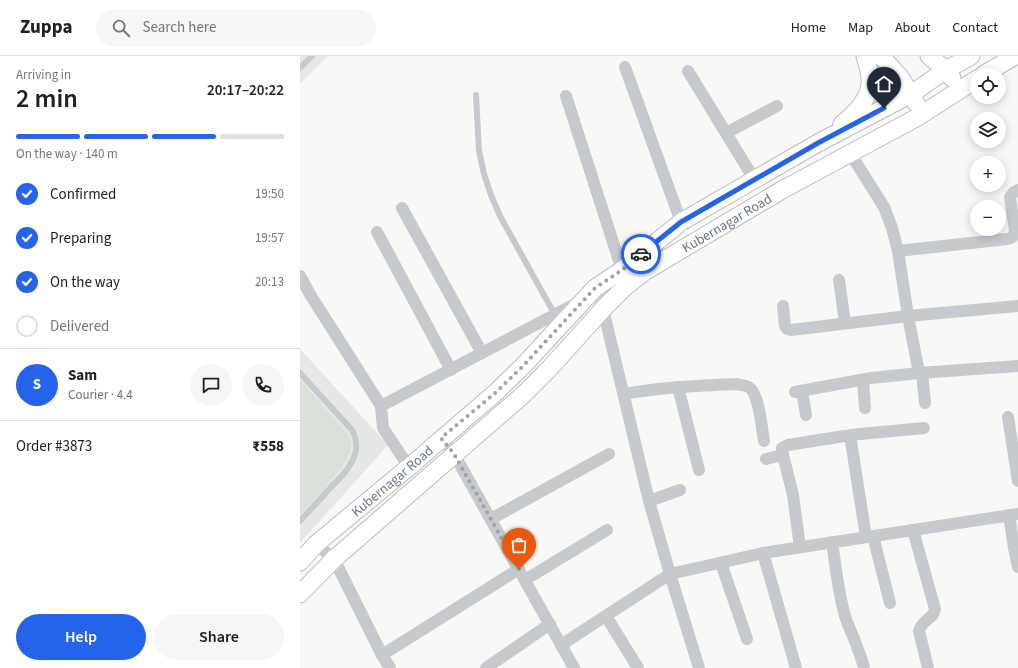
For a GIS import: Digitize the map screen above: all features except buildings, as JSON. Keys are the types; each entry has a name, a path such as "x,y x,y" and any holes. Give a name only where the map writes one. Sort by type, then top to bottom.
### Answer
{"main road":[{"path":"818,143 847,121 865,101 869,92 870,84 864,56"},
{"path":"881,56 900,78 923,113"},
{"path":"929,56 946,70 960,89"},
{"name":"Kubernagar Road","path":"300,594 334,559 523,395 550,368 603,309 626,276 681,222 818,143 911,94 946,70 971,56"},
{"path":"994,68 1014,56"},
{"name":"Kubernagar Road","path":"300,562 316,544 494,394 523,366 591,293 626,276 644,272 782,190 923,113 970,83"}],"street":[{"path":"625,67 681,222"},
{"path":"688,71 754,179"},
{"path":"566,96 626,276"},
{"path":"726,133 777,106"},
{"path":"850,153 884,207 892,228 898,251 908,316 925,403"},
{"path":"898,251 1007,239 1013,237 1015,230 1010,197 1018,190"},
{"path":"402,208 482,353"},
{"path":"377,232 451,370"},
{"path":"300,276 311,296 381,406 383,428 409,467"},
{"path":"839,280 846,323"},
{"path":"381,406 451,370 591,293 603,309 649,501 699,668"},
{"path":"783,306 785,326 787,329 791,330 908,316 1018,306"},
{"path":"806,415 799,391 863,380 920,373 1018,366"},
{"path":"863,380 865,408"},
{"path":"624,394 678,387 736,384 745,385 750,388 756,398 764,441"},
{"path":"678,387 699,470"},
{"path":"1008,417 1018,482"},
{"path":"890,603 870,537 850,435 924,428"},
{"path":"800,547 793,495 782,448 788,445 844,436"},
{"path":"441,438 454,454 574,668"},
{"path":"491,519 609,454"},
{"path":"766,460 783,455"},
{"path":"649,501 680,490"},
{"path":"561,645 670,574 763,553 1014,515 1014,548 1018,567"},
{"path":"525,580 607,530"},
{"path":"913,530 934,609 932,616 924,622 920,628 928,668"},
{"path":"832,542 839,592 846,618 864,668"},
{"path":"316,544 334,559 390,668"},
{"path":"763,553 796,668"},
{"path":"721,563 747,638"},
{"path":"382,655 519,569"},
{"path":"606,616 638,668"},
{"path":"486,668 550,624"}],"lane":[{"path":"300,68 312,56"},
{"path":"476,95 479,151 484,174 491,195 500,216 555,314"},
{"path":"300,373 352,430 356,438 357,446 355,455 346,471 300,521"}],"shaded area":[{"path":"300,56 328,56 300,84"},
{"path":"300,349 388,445 300,543"},
{"path":"300,380 342,427 348,435 351,444 350,452 346,461 339,471 300,515"}],"way so far":[{"path":"519,569 454,454 441,438 494,394 523,366 595,288 622,270 641,254"}],"route":[{"path":"641,254 681,222 818,143 884,108"}]}
